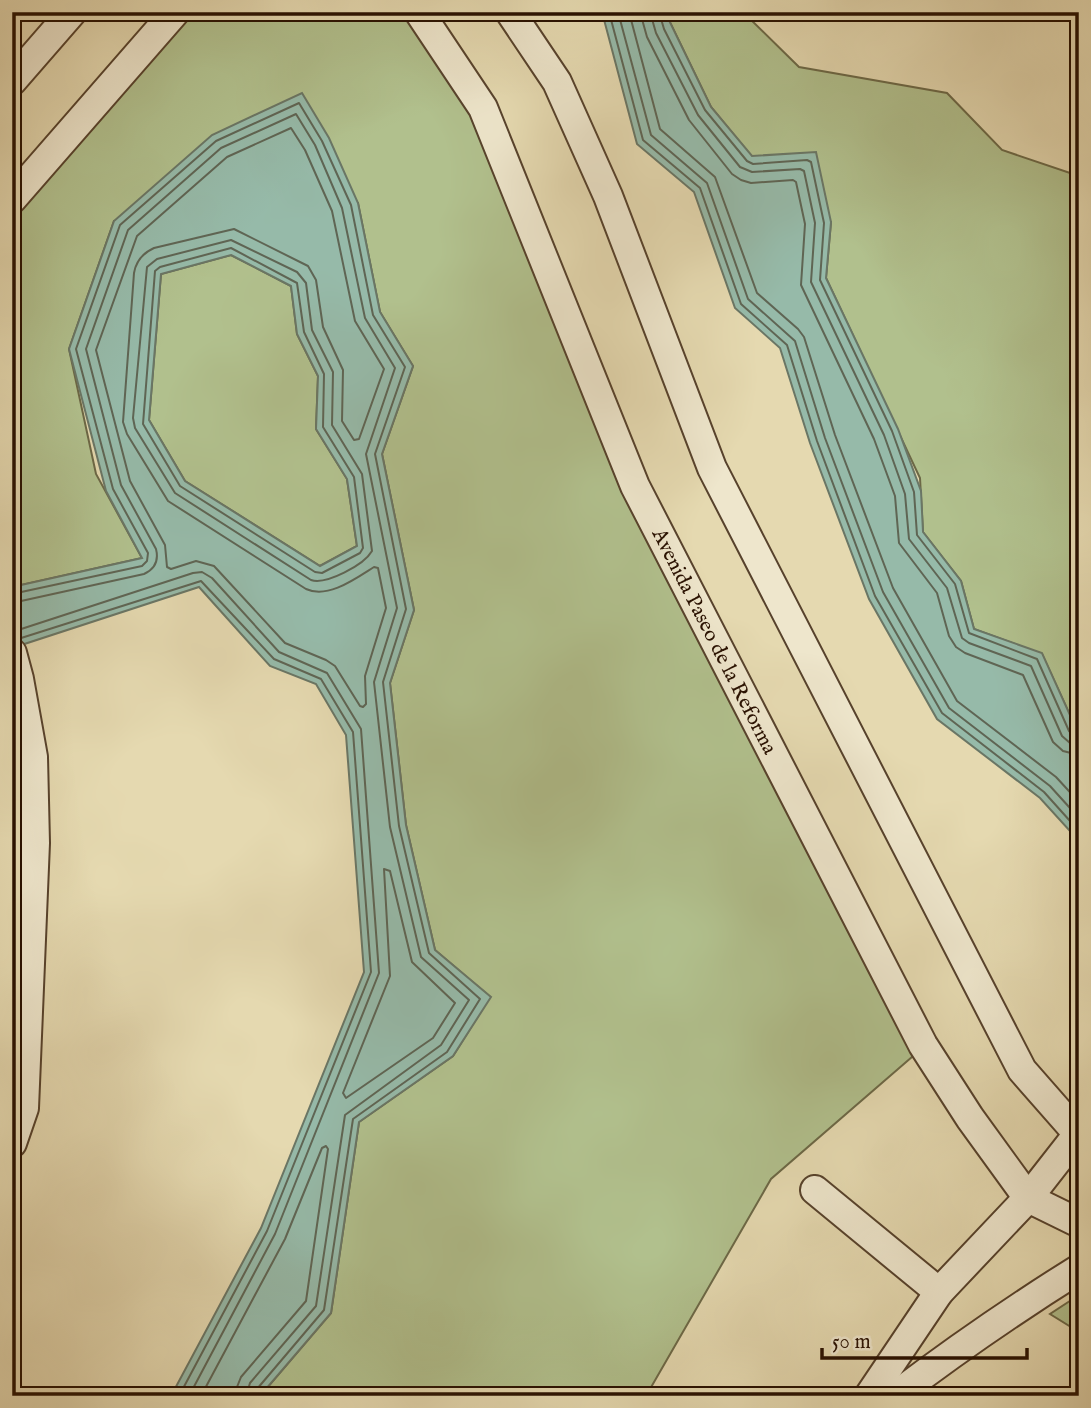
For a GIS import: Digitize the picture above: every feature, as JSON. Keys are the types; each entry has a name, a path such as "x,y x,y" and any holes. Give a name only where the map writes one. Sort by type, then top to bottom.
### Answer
{"street":[{"path":"12,81 72,12"},
{"path":"12,199 175,12"},
{"name":"Avenida Paseo de la Reforma","path":"419,12 484,108 635,486 923,1045 970,1118 1028,1198 1079,1223"},
{"path":"510,12 558,82 608,196 712,468 1022,1070 1078,1135 1028,1198 939,1292 869,1396"},
{"path":"12,1143 24,1108 35,843 33,757 16,666"},
{"path":"815,1190 939,1292"},
{"path":"895,1396 964,1345 1079,1269"}],"green space":[{"path":"177,12 411,12 484,119 528,246 920,1050 771,1179 646,1396 260,1396 331,1313 359,1122 453,1056 490,997 435,950 406,825 390,683 414,610 382,454 413,366 380,312 358,203 114,221 69,349 96,474 142,558 12,587 12,205"},
{"path":"665,12 743,12 799,67 947,93 1002,150 1079,176 1079,735 1042,654 974,629 961,581 923,532 920,478 826,278 831,222 752,157 711,107"},
{"path":"231,255 291,286 297,334 318,376 316,429 347,479 357,546 320,566 185,481 149,420 161,274"},
{"path":"1079,1295 1079,1332 1050,1314"}],"water":[{"path":"602,12 665,12 711,107 752,156 816,152 831,222 826,278 898,429 921,491 923,532 961,581 974,629 1042,653 1079,735 1079,841 1040,798 937,719 869,599 810,443 780,348 735,308 694,192 637,144"},
{"path":"302,93 329,138 358,203 380,312 413,366 382,454 414,610 390,683 406,825 435,950 491,997 453,1056 359,1122 331,1313 260,1396 171,1396 261,1228 364,972 346,735 316,684 270,666 199,587 12,648 12,587 142,558 106,491 69,349 114,221 212,135","holes":["231,255 291,286 297,334 318,376 316,429 347,479 357,546 320,566 185,481 149,420 161,274"]}]}
